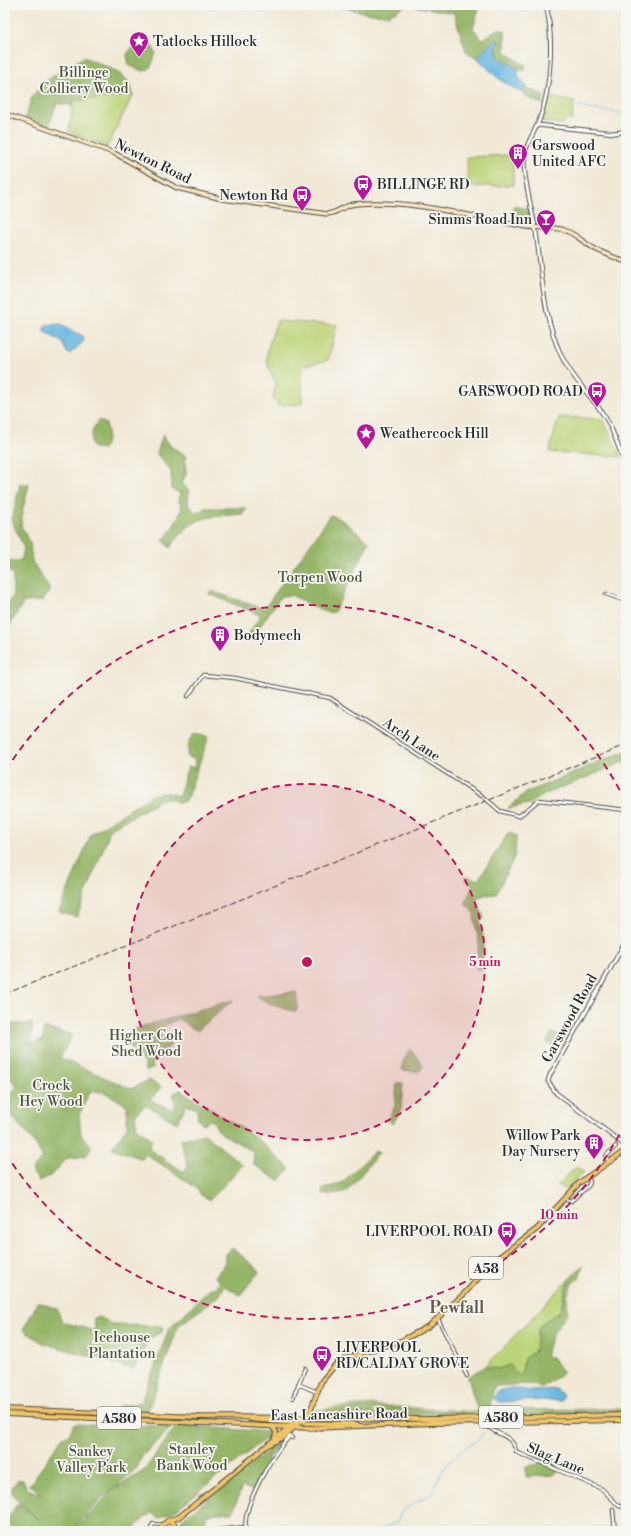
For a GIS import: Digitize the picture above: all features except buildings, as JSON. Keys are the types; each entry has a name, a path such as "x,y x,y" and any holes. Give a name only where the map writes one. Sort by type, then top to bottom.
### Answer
{"highway":[{"name":"A58","path":"162,1529 167,1521 179,1517 302,1419 311,1408 326,1375 341,1361 403,1340 422,1330 438,1319 464,1294 489,1265 537,1229 565,1197 587,1176 626,1150"},
{"path":"311,1408 316,1418"},
{"name":"East Lancashire Road","path":"5,1409 302,1419 482,1421 626,1420"},
{"name":"East Lancashire Road","path":"5,1414 272,1426 366,1426 626,1415"},
{"path":"246,1417 293,1426"},
{"path":"302,1419 306,1423 349,1423 366,1426"},
{"path":"272,1426 276,1432 275,1439"},
{"name":"A58","path":"268,1445 274,1443 293,1426"},
{"name":"A58","path":"175,1529 179,1517"},
{"name":"A58","path":"167,1521 171,1522 175,1529"}],"main road":[{"name":"Newton Road","path":"5,114 114,153 168,184 195,193 237,202 327,214 338,212 353,204 413,206 535,228 556,228 565,230 596,249 626,262"}],"street":[{"path":"546,5 550,26 548,75 543,106 527,143 524,158 526,179 535,228 540,273 547,308 560,354 571,373 605,417 625,464 626,472"},
{"path":"536,125 615,133 626,131"},
{"path":"606,594 626,601"},
{"name":"Arch Lane","path":"188,696 203,675 235,678 330,698 485,798 500,811 519,816 539,800 626,810"},
{"name":"Garswood Road","path":"626,941 604,978 548,1081 556,1094 626,1146"},
{"path":"608,1161 606,1156 614,1146"},
{"path":"565,1197 571,1201 584,1190 590,1182 587,1176"},
{"path":"438,1319 467,1376"},
{"path":"293,1398 305,1368"},
{"path":"298,1384 317,1392"},
{"name":"Slag Lane","path":"482,1421 489,1429 508,1437 515,1446 516,1452 602,1489 619,1506 626,1507"},
{"path":"246,1531 245,1527 259,1480 271,1459 290,1436 292,1438"},
{"path":"613,1510 614,1530 626,1528"},
{"path":"150,1531 153,1524 162,1529"},
{"path":"209,1531 245,1527"}],"green space":[{"path":"331,5 406,5 389,15 372,14"},
{"path":"408,5 476,5 479,9 473,28 482,40 497,29 505,31 505,52 526,66 524,71 499,59 495,40 477,58 466,51 454,13"},
{"path":"135,42 151,44 156,53 152,65 147,70 140,70 129,65 127,55"},
{"name":"Billinge Colliery Wood","path":"84,57 122,75 132,87 133,95 73,101 72,106 57,103 49,126 25,118 33,95 46,81"},
{"path":"526,86 528,89 544,95 542,104 522,93"},
{"path":"133,95 107,147 69,132 73,101"},
{"path":"549,97 574,102 572,120 565,119 563,124 542,122"},
{"path":"512,155 514,185 468,187 467,157"},
{"path":"514,206 530,209 531,216 523,215 520,222 514,221"},
{"path":"277,321 337,325 328,360 303,366 302,404 278,405 273,398 276,382 271,374 267,359 269,345"},
{"path":"559,417 603,419 621,457 549,452"},
{"path":"99,420 106,424 107,441 103,449 93,448 91,441 93,430"},
{"path":"163,434 170,446 185,455 186,475 181,483 189,490 188,504 196,513 206,508 247,508 243,514 209,517 193,524 185,529 170,548 163,541 174,526 182,509 179,501 180,493 172,489 171,471 157,454"},
{"path":"20,483 29,485 23,508 21,526 30,543 32,562 49,588 49,592 41,601 24,602 5,632 5,607 13,596 13,574 7,570 5,562 9,560 18,561 22,559 24,548 12,521"},
{"name":"Torpen Wood","path":"331,515 342,520 369,542 334,612 328,613 291,595 281,596 249,642 245,640 261,615 209,594 211,591 264,609"},
{"path":"196,733 209,736 186,800 179,803 167,799 155,801 155,804 111,828 77,917 59,912 91,834 154,794 169,793 179,796 188,766 194,768 195,760 187,756 189,742"},
{"path":"626,751 626,761 539,797 529,804 508,808 525,793"},
{"path":"509,832 516,836 515,855 496,894 483,895 476,900 484,918 479,921 484,940 482,969 476,969 479,942 473,911 465,904 473,885 465,880 466,876 478,880"},
{"path":"296,992 298,1005 296,1012 272,1005 257,996"},
{"name":"Higher Colt Shed Wood","path":"233,1000 197,1031 178,1019 158,1029 159,1036 168,1037 170,1046 152,1063 153,1068 146,1071 144,1063 130,1047 130,1030"},
{"name":"Crock Hey Wood","path":"13,1024 32,1024 32,1043 43,1040 44,1028 72,1035 60,1058 131,1089 149,1080 161,1087 150,1100 172,1110 176,1102 173,1094 180,1090 254,1136 290,1169 279,1181 253,1164 254,1152 219,1132 213,1121 209,1120 203,1124 198,1120 197,1109 186,1105 177,1123 146,1105 135,1115 137,1128 152,1139 149,1149 184,1172 188,1165 180,1140 204,1134 243,1165 210,1200 201,1195 197,1188 146,1154 142,1159 112,1148 127,1127 127,1105 104,1092 90,1091 79,1115 81,1135 92,1146 86,1156 68,1158 50,1176 39,1181 33,1173 33,1168 43,1158 37,1146 5,1108 5,1099 17,1087 5,1072 5,1027"},
{"path":"551,1033 569,1037 563,1048 547,1043"},
{"path":"410,1049 423,1065 422,1069 417,1072 402,1070 404,1059"},
{"path":"397,1083 403,1083 401,1109 393,1124 388,1120 395,1106"},
{"path":"375,1151 379,1153 346,1192 323,1195 322,1190 343,1182"},
{"path":"577,1166 584,1172 566,1190 558,1185"},
{"path":"232,1248 260,1271 240,1295 225,1286 219,1296 178,1326 147,1413 113,1411 120,1406 141,1402 169,1329 210,1289 217,1287 220,1282 215,1277 225,1264 225,1255"},
{"path":"583,1265 579,1278 572,1283 567,1296 568,1312 553,1333 545,1356 552,1358 563,1373 542,1387 530,1384 494,1386 489,1410 626,1409 626,1413 479,1416 468,1377 486,1366 498,1369 510,1365 517,1374 522,1373 524,1358 535,1352 540,1327 546,1320 560,1312 568,1280"},
{"path":"568,1280 560,1312 542,1324 538,1332 535,1352 524,1358 522,1373 517,1374 510,1365 498,1369 486,1366"},
{"name":"Icehouse Plantation","path":"38,1302 57,1309 62,1322 95,1331 94,1319 100,1317 113,1325 162,1326 163,1331 149,1339 133,1369 43,1343 23,1330"},
{"path":"374,1405 477,1412 479,1416 343,1417 317,1416 313,1413 313,1411 338,1407"},
{"path":"375,1407 465,1413 318,1414 314,1412"},
{"path":"74,1424 173,1426 142,1456 137,1468 116,1488 145,1470 177,1425 271,1432 265,1439 173,1512 159,1518 152,1513 141,1521 132,1531 74,1531 115,1488 103,1497 72,1531 5,1531 5,1523 18,1503 40,1520 14,1496 12,1487 18,1480 23,1480 27,1489 42,1495 32,1486 29,1486 63,1437 69,1435"},
{"path":"283,1439 284,1440 271,1455 267,1457 269,1458 253,1491 242,1486 233,1512 206,1514 205,1531 181,1531 181,1520"},
{"path":"533,1457 554,1458 558,1468 557,1472 554,1475 526,1477 526,1466 539,1464 540,1461"}],"water":[{"path":"494,40 499,41 496,49 499,59 519,69 518,76 526,86 522,93 500,80 477,58"},
{"path":"60,324 83,336 84,341 70,354 67,353 62,342 43,331 46,325"},
{"path":"511,1388 532,1391 556,1389 563,1395 561,1401 543,1400 499,1402 493,1398 498,1391"}],"waterway":[{"path":"578,105 588,109 622,113 626,112"},
{"path":"377,1531 396,1523 402,1511 433,1492 441,1473 449,1463 458,1454 477,1440 483,1433"}],"railway":[{"path":"5,994 626,745"}],"place":[{"name":"Tatlocks Hillock","path":"139,58"},
{"name":"Garswood United AFC","path":"518,170"},
{"name":"BILLINGE RD","path":"363,201"},
{"name":"Newton Rd","path":"302,212"},
{"name":"Simms Road Inn","path":"546,236"},
{"name":"GARSWOOD ROAD","path":"597,408"},
{"name":"Weathercock Hill","path":"366,450"},
{"name":"Bodymech","path":"220,652"},
{"name":"Willow Park Day Nursery","path":"594,1160"},
{"name":"LIVERPOOL ROAD","path":"507,1248"},
{"name":"LIVERPOOL RD/CALDAY GROVE","path":"322,1372"}],"district":[{"name":"Pewfall","path":"457,1307"}],"park label":[{"name":"Stanley Bank Wood","path":"192,1458"},
{"name":"Sankey Valley Park","path":"91,1460"}]}
